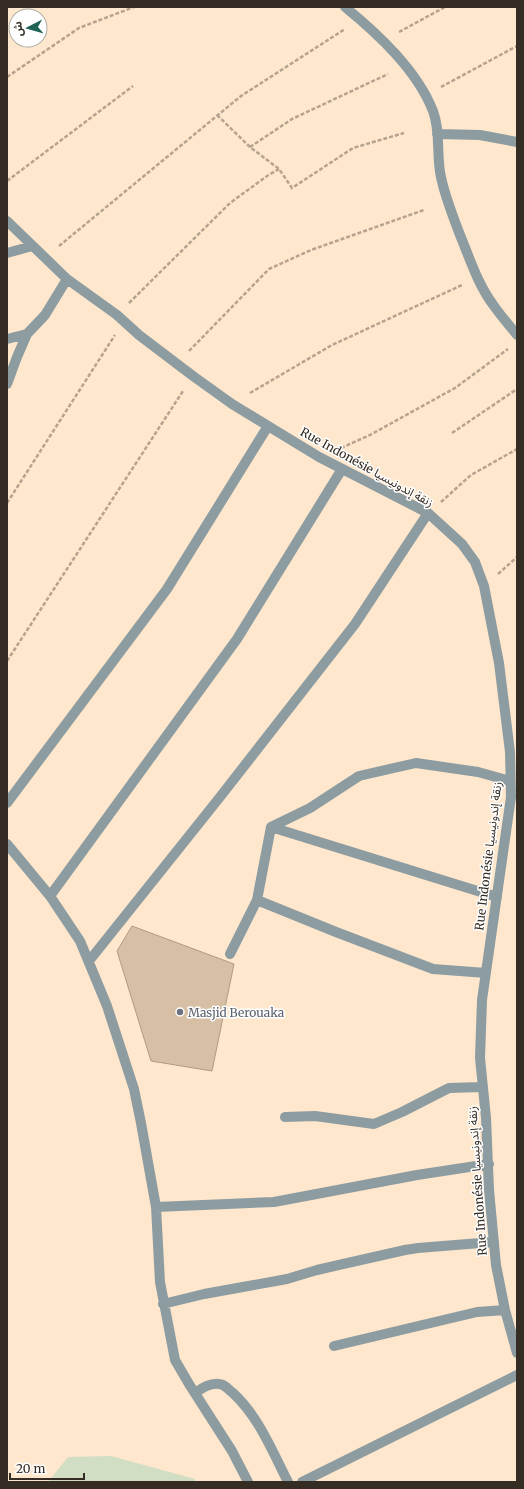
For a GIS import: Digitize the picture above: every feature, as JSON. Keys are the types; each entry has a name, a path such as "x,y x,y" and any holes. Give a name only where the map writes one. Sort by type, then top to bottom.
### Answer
{"street":[{"path":"345,7 382,40 405,66 425,96 433,112 437,134 439,171 443,188 477,278 493,306 517,334"},
{"path":"437,134 480,135 517,142"},
{"name":"Rue Indonésie زنقة إندونيسيا","path":"7,221 67,278 193,376 232,404 319,457 428,514 455,536 468,550 475,562 484,586 499,663 510,752 509,814 486,973 480,1033 480,1058 489,1164 493,1242 505,1310 517,1353"},
{"path":"7,253 32,246"},
{"path":"7,384 16,357 27,334 45,314 67,278"},
{"path":"7,340 27,334"},
{"path":"7,804 167,589 268,426"},
{"path":"50,896 238,639 342,469"},
{"path":"89,961 355,624 428,514"},
{"path":"271,827 310,808 359,776 416,763 478,772 510,781"},
{"path":"271,827 497,897"},
{"path":"230,954 257,900 271,827"},
{"path":"7,844 50,896 80,941 107,1006 134,1089 142,1123 156,1207 160,1282 176,1360 232,1451 248,1482"},
{"path":"257,900 433,969 486,973"},
{"path":"285,1117 315,1116 374,1124 402,1112 449,1088 483,1087"},
{"path":"156,1207 274,1202 417,1175 489,1164"},
{"path":"164,1304 204,1294 287,1279 317,1270 405,1250 493,1242"},
{"path":"334,1346 477,1312 505,1310"},
{"path":"302,1482 517,1375"},
{"path":"195,1393 205,1386 213,1384 224,1385 241,1401 262,1430 288,1482"}],"path":[{"path":"7,77 79,28 134,7"},
{"path":"382,40 445,7"},
{"path":"45,258 241,96 360,20"},
{"path":"425,96 517,46"},
{"path":"250,147 292,119 405,66"},
{"path":"7,181 133,86"},
{"path":"217,115 250,147 279,169 292,188 353,148 404,133"},
{"path":"7,503 120,318 230,203 279,169"},
{"path":"178,363 270,269 311,250 424,210"},
{"path":"232,404 332,345 477,278"},
{"path":"319,457 370,435 455,388 511,348"},
{"path":"7,661 193,376"},
{"path":"452,433 517,389"},
{"path":"428,514 471,475 517,449"},
{"path":"484,586 517,557"}],"green space":[{"path":"111,1456 195,1479 195,1482 48,1482 68,1457"}],"building":[{"name":"Masjid Berouaka","path":"132,926 234,964 212,1071 151,1061 117,951"}],"place":[{"name":"Masjid Berouaka","path":"180,1012"}]}
